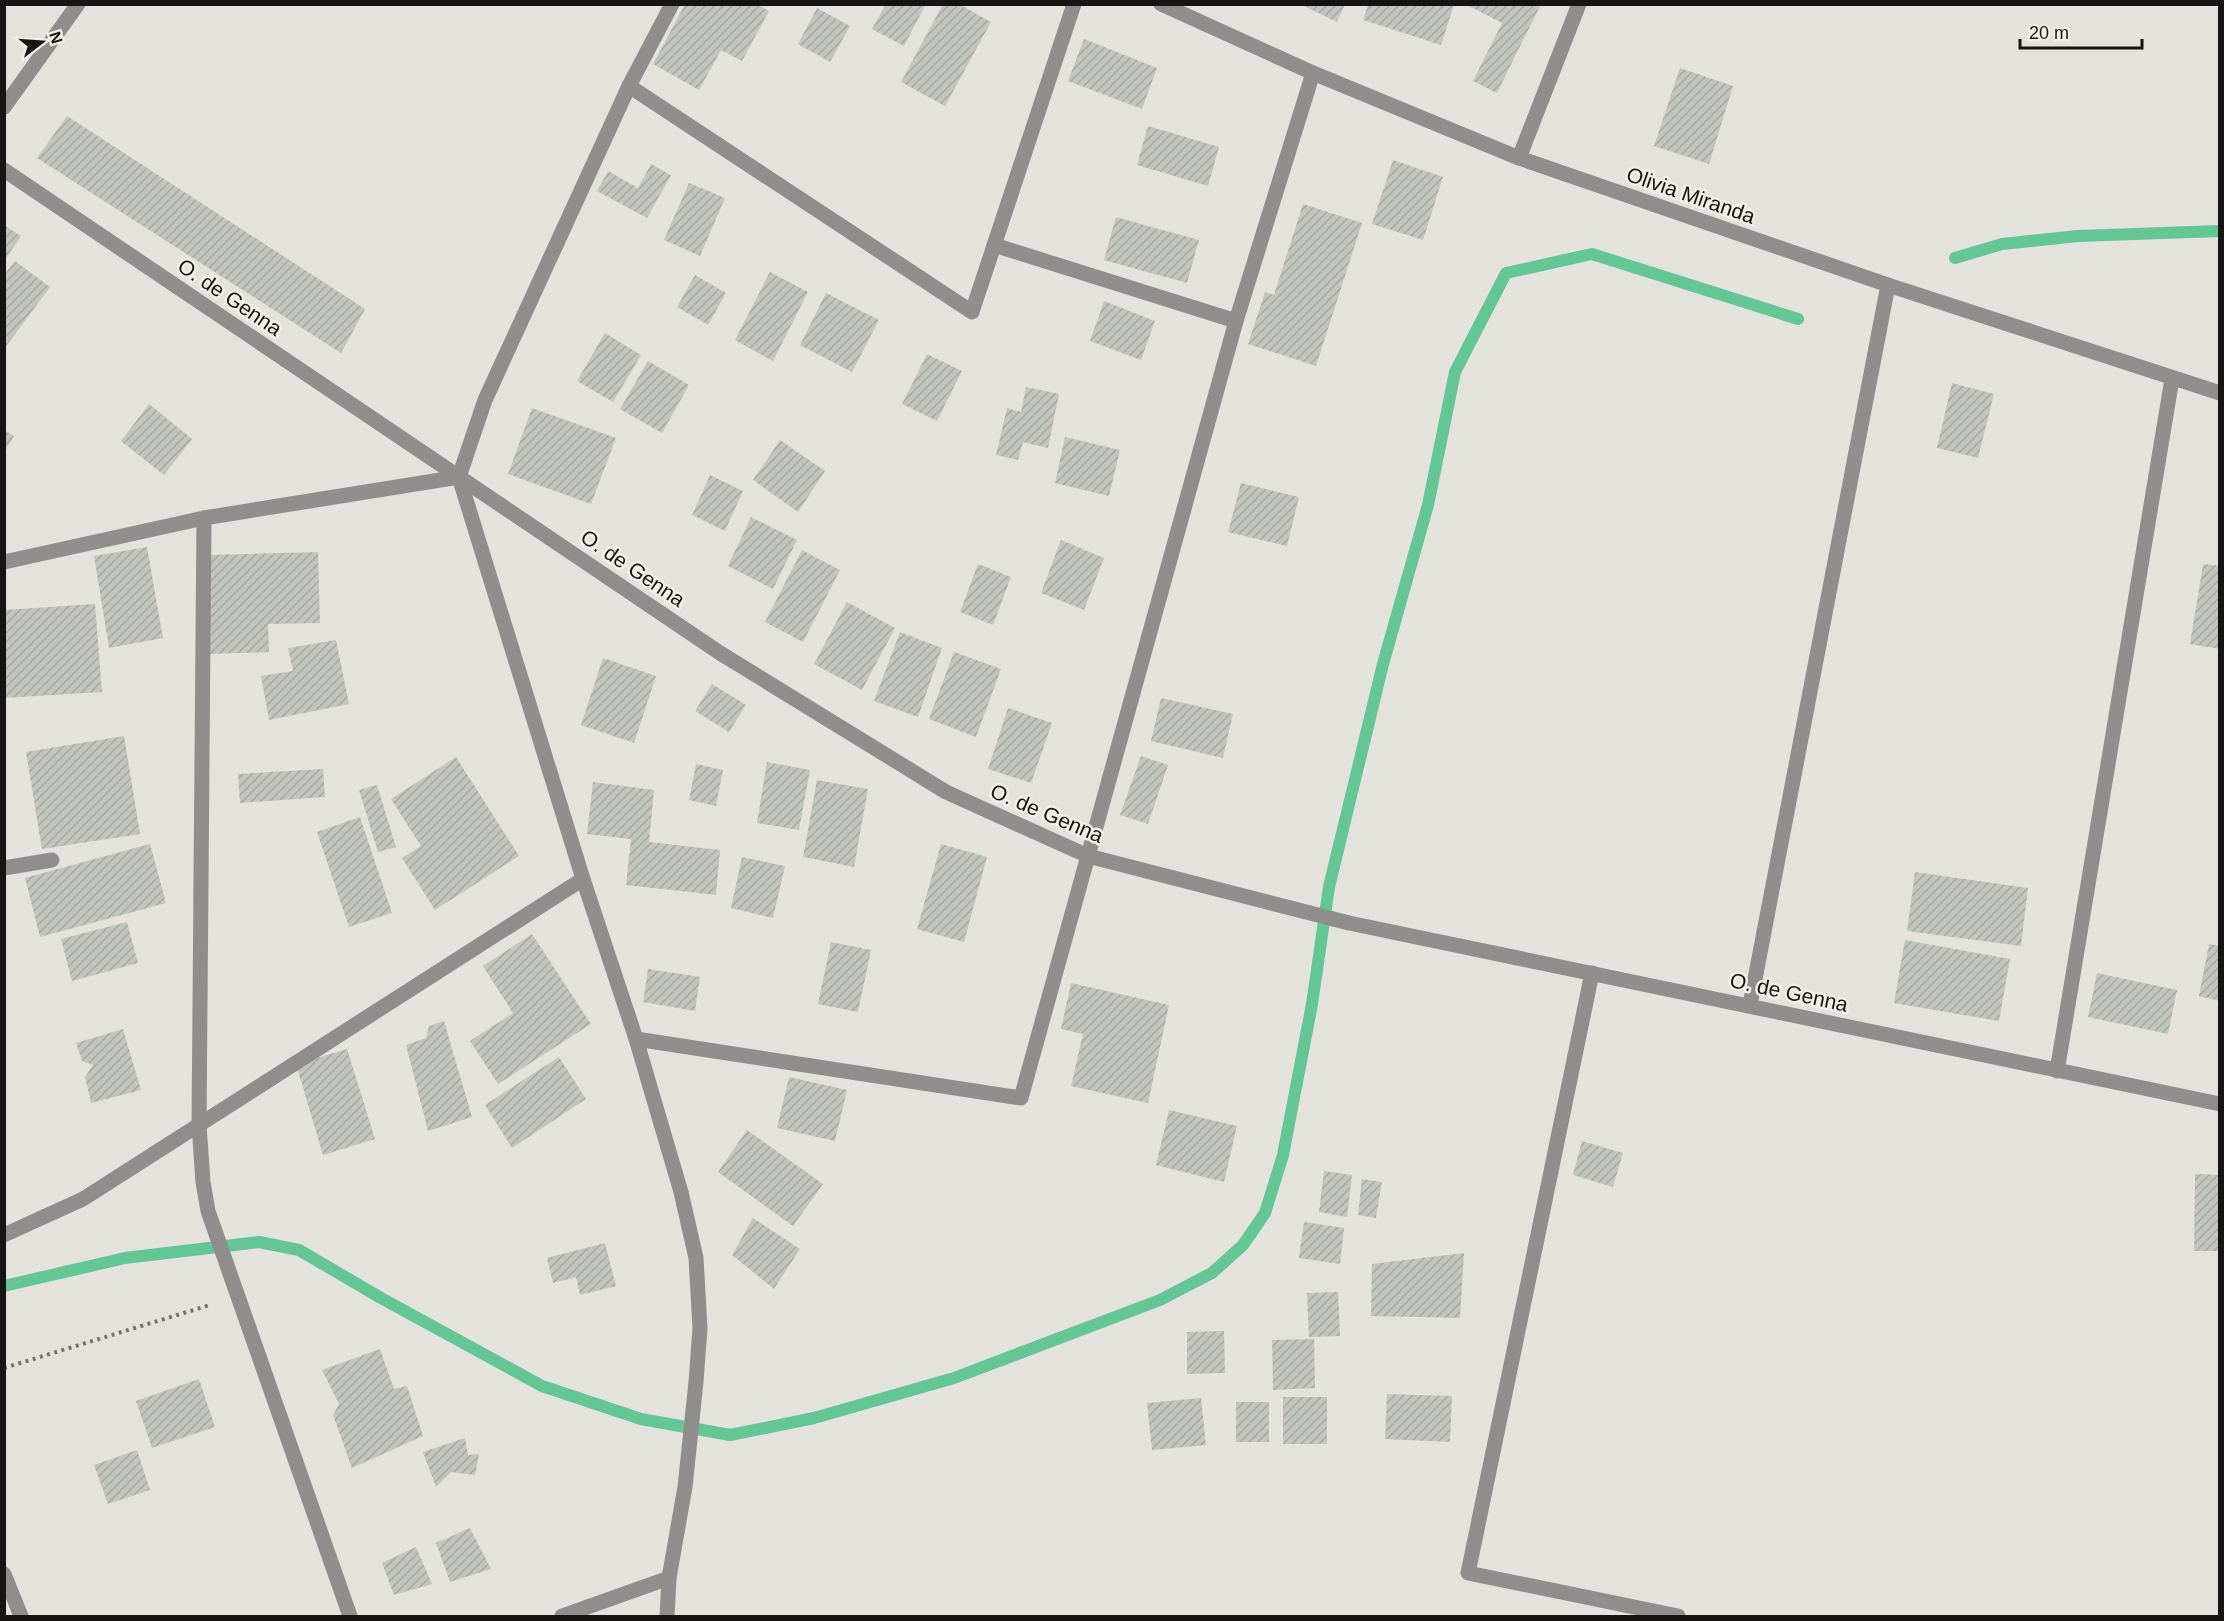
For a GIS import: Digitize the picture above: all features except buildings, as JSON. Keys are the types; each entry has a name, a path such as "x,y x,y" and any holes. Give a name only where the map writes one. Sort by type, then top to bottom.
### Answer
{"street":[{"path":"4,107 78,4"},
{"path":"667,1617 669,1578 685,1487 696,1382 700,1328 696,1258 681,1192 636,1039 583,879 459,477 485,400 628,86 672,4"},
{"path":"628,86 972,312 1074,4"},
{"name":"Olivia Miranda","path":"1161,4 1313,73 1519,158 1888,285 2172,380 2220,393"},
{"path":"1519,158 1579,4"},
{"path":"636,1039 1022,1098 1236,321 1313,73"},
{"name":"O. de Genna","path":"4,170 720,653 946,792 1088,856 1349,923 2220,1104"},
{"path":"994,246 1236,321"},
{"path":"1750,1005 1888,285"},
{"path":"2057,1071 2172,380"},
{"path":"4,562 204,518 459,477"},
{"path":"204,518 199,1125 202,1182 208,1211 237,1297 350,1617"},
{"path":"4,868 52,860"},
{"path":"4,1235 83,1199 583,879"},
{"path":"1592,973 1468,1573 1678,1617"},
{"path":"4,1574 21,1617"},
{"path":"562,1617 669,1578"}],"path":[{"path":"4,1368 237,1297"}],"waterway":[{"path":"1955,258 2002,244 2078,236 2220,231"},
{"path":"4,1286 125,1258 259,1242 299,1250 381,1298 542,1386 641,1419 730,1435 814,1418 954,1378 1160,1300 1212,1273 1243,1245 1265,1213 1283,1155 1312,1004 1329,887 1383,664 1428,505 1455,372 1506,273 1592,254 1798,319"}]}
